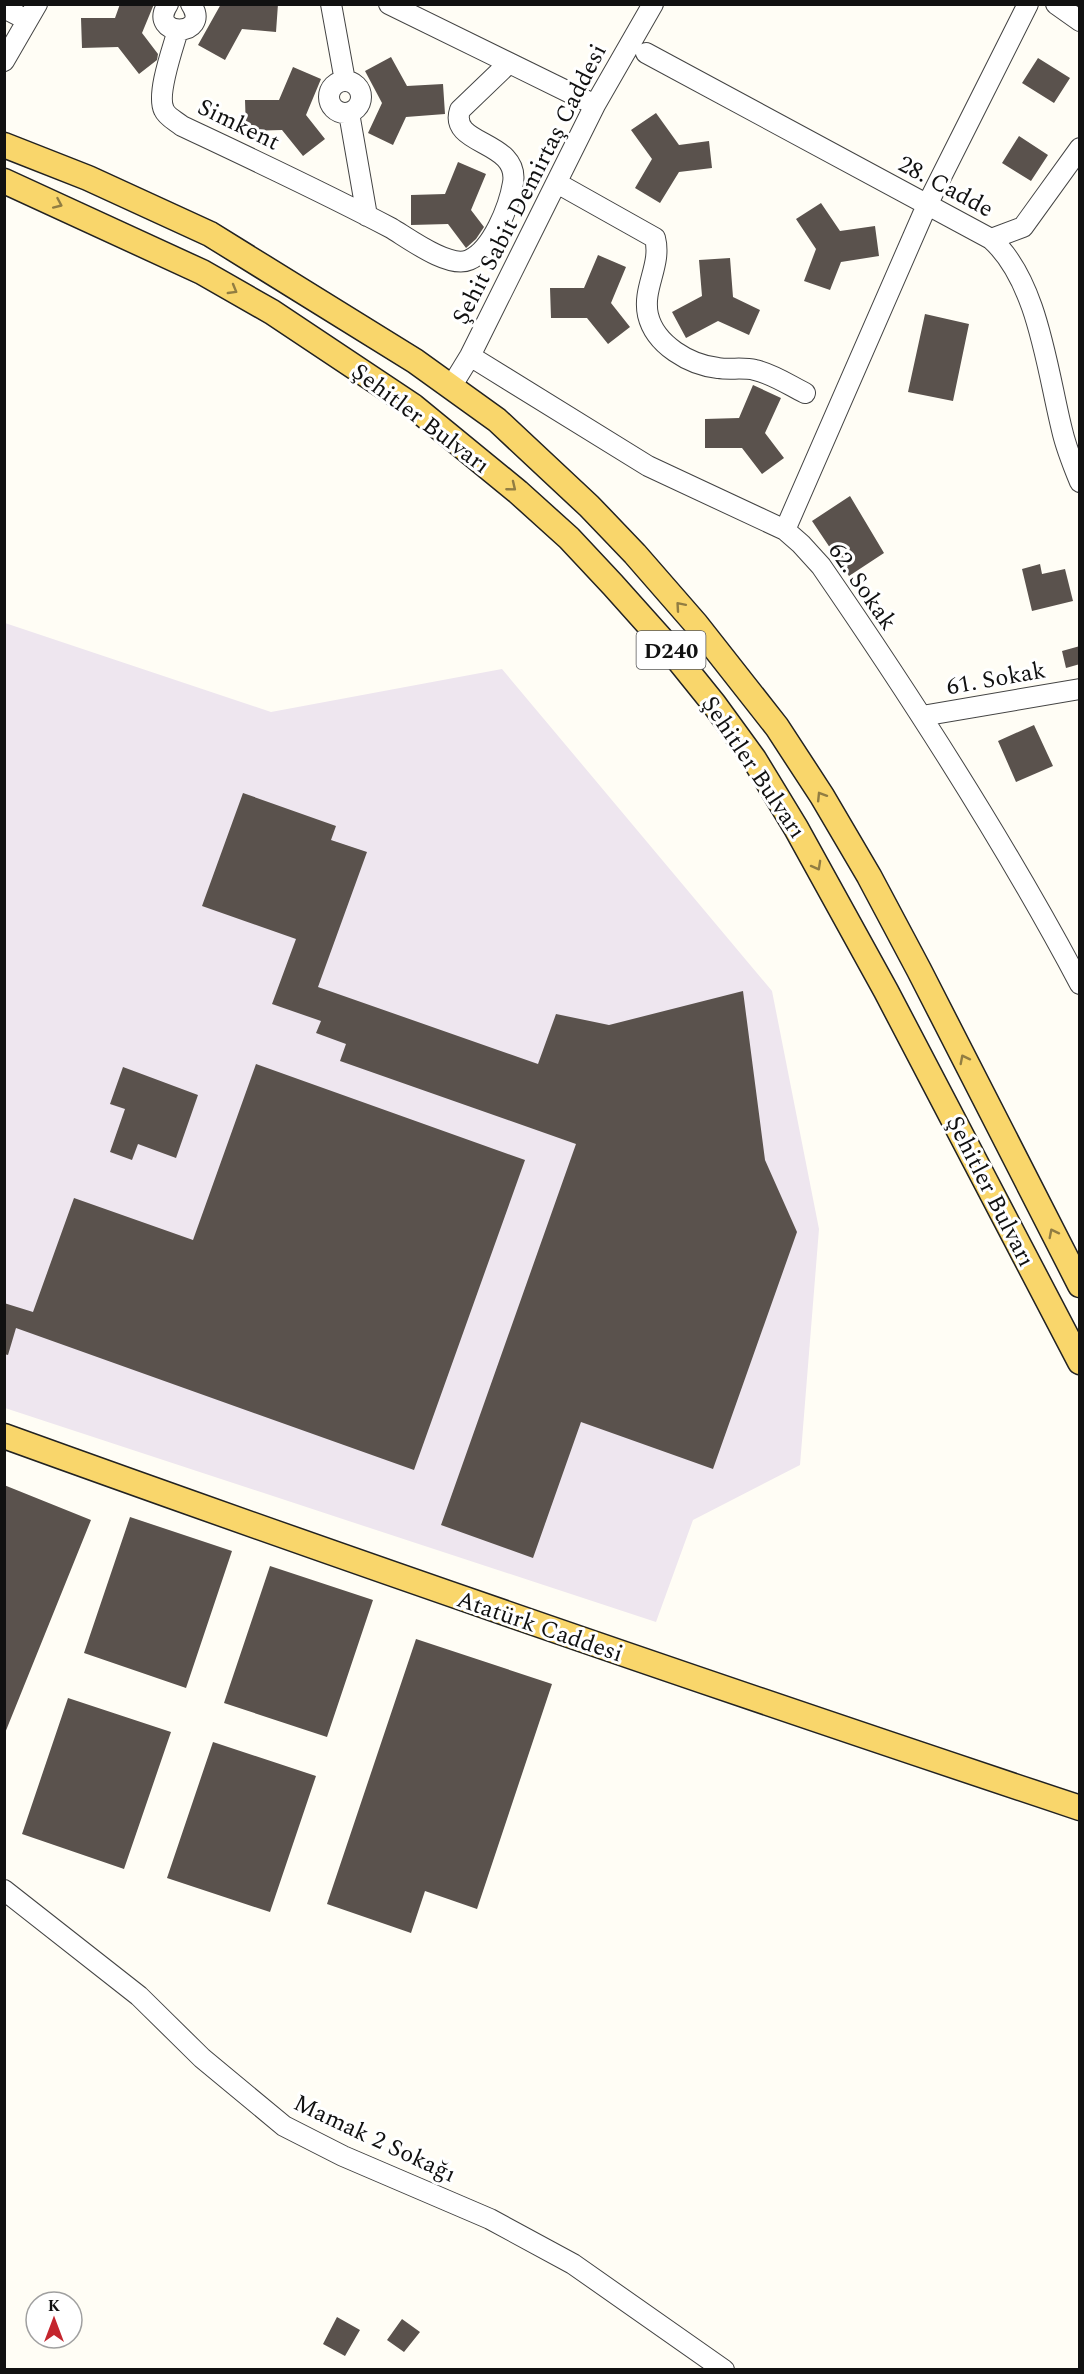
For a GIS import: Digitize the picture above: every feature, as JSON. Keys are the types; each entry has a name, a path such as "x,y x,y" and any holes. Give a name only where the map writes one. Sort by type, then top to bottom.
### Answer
{"main road":[{"name":"Şehitler Bulvarı","path":"4,145 88,178 210,234 322,302 452,387 497,420 589,506 635,554 696,624 777,727 822,796 869,876 919,970 1080,1285"},
{"name":"Şehitler Bulvarı","path":"4,181 202,272 272,312 412,406 518,492 569,538 606,577 664,642 714,704 754,759 796,828 886,991 1080,1362"},
{"name":"Atatürk Caddesi","path":"4,1436 700,1682 1080,1808"}],"street":[{"path":"168,4 164,11 165,22 168,26 178,30"},
{"name":"Simkent","path":"191,4 195,11 194,21 188,28 178,30 162,92 164,110 169,117 182,126 367,216 443,258 456,262 468,260 489,243 507,204 513,173 504,154 463,130 458,118 460,110 509,63"},
{"path":"331,4 345,81 332,89 330,100 334,109 344,113 349,112 367,216"},
{"path":"389,4 596,105"},
{"name":"Şehit Sabit Demirtaş Caddesi","path":"452,387 470,356 596,105 653,4"},
{"path":"785,530 927,205 1028,4"},
{"path":"1056,4 1080,21"},
{"path":"4,8 32,12 4,60"},
{"name":"28. Cadde","path":"646,53 991,239 1004,251 1014,265 1028,296 1045,355 1062,433 1080,482"},
{"path":"991,239 1023,227 1080,148"},
{"path":"556,183 655,238 658,250 646,303 649,318 659,335 677,353 695,363 718,368 754,369 769,374 805,393"},
{"name":"62. Sokak","path":"470,356 648,466 785,530 801,544 821,566 922,716 988,824 1080,984"},
{"name":"61. Sokak","path":"922,716 1080,689"},
{"name":"Mamak 2 Sokağı","path":"4,1890 139,1996 202,2058 284,2126 333,2151 490,2219 573,2264 724,2370"}],"shaded area":[{"path":"5,623 271,712 502,669 772,991 819,1229 800,1465 693,1520 656,1622 5,1408"}],"building":[{"path":"120,4 154,4 142,33 158,54 157,60 139,74 118,47 82,48 81,18 115,18"},
{"path":"221,4 278,4 276,32 242,29 225,60 198,45"},
{"path":"391,57 407,86 443,84 445,114 406,117 393,145 368,133 382,103 365,71"},
{"path":"1038,58 1070,78 1054,103 1022,83"},
{"path":"293,67 321,79 306,115 325,139 303,156 282,130 246,131 245,100 279,100"},
{"path":"656,113 679,145 709,141 712,168 679,172 660,203 635,188 652,159 631,130"},
{"path":"1019,136 1048,155 1031,181 1002,163"},
{"path":"458,162 486,174 471,210 484,227 466,248 448,224 411,225 411,195 445,194"},
{"path":"821,203 840,231 875,226 879,256 841,262 830,290 804,281 816,249 796,219"},
{"path":"598,255 626,267 611,303 630,327 608,344 587,318 551,318 550,288 584,288"},
{"path":"730,258 733,297 760,310 749,335 718,321 686,338 672,312 702,296 699,260"},
{"path":"925,314 969,324 953,401 908,392"},
{"path":"753,385 781,398 765,433 784,458 762,474 742,448 705,448 705,419 739,418"},
{"path":"850,496 884,553 849,576 812,521"},
{"path":"1040,564 1042,574 1065,569 1073,601 1032,611 1022,569"},
{"path":"1080,646 1080,664 1066,668 1062,651"},
{"path":"1034,725 1053,766 1016,782 998,741"},
{"path":"243,793 336,826 331,840 367,852 318,987 538,1064 556,1014 609,1025 743,991 765,1160 797,1232 713,1469 581,1422 533,1558 441,1525 576,1144 340,1061 346,1044 316,1033 321,1021 272,1004 296,939 202,906"},
{"path":"256,1064 525,1160 414,1470 16,1328 8,1355 4,1354 4,1303 33,1312 74,1198 193,1240"},
{"path":"123,1067 198,1095 176,1158 138,1144 132,1160 110,1152 125,1109 110,1104"},
{"path":"4,1485 91,1520 5,1733 4,1733"},
{"path":"130,1517 232,1551 186,1688 84,1653"},
{"path":"270,1566 373,1600 327,1737 224,1703"},
{"path":"416,1639 552,1684 477,1909 425,1891 411,1933 327,1904"},
{"path":"68,1698 171,1732 124,1869 22,1834"},
{"path":"213,1742 316,1776 270,1912 167,1878"},
{"path":"337,2317 360,2330 345,2356 323,2344"},
{"path":"402,2319 420,2332 404,2352 387,2340"}]}
